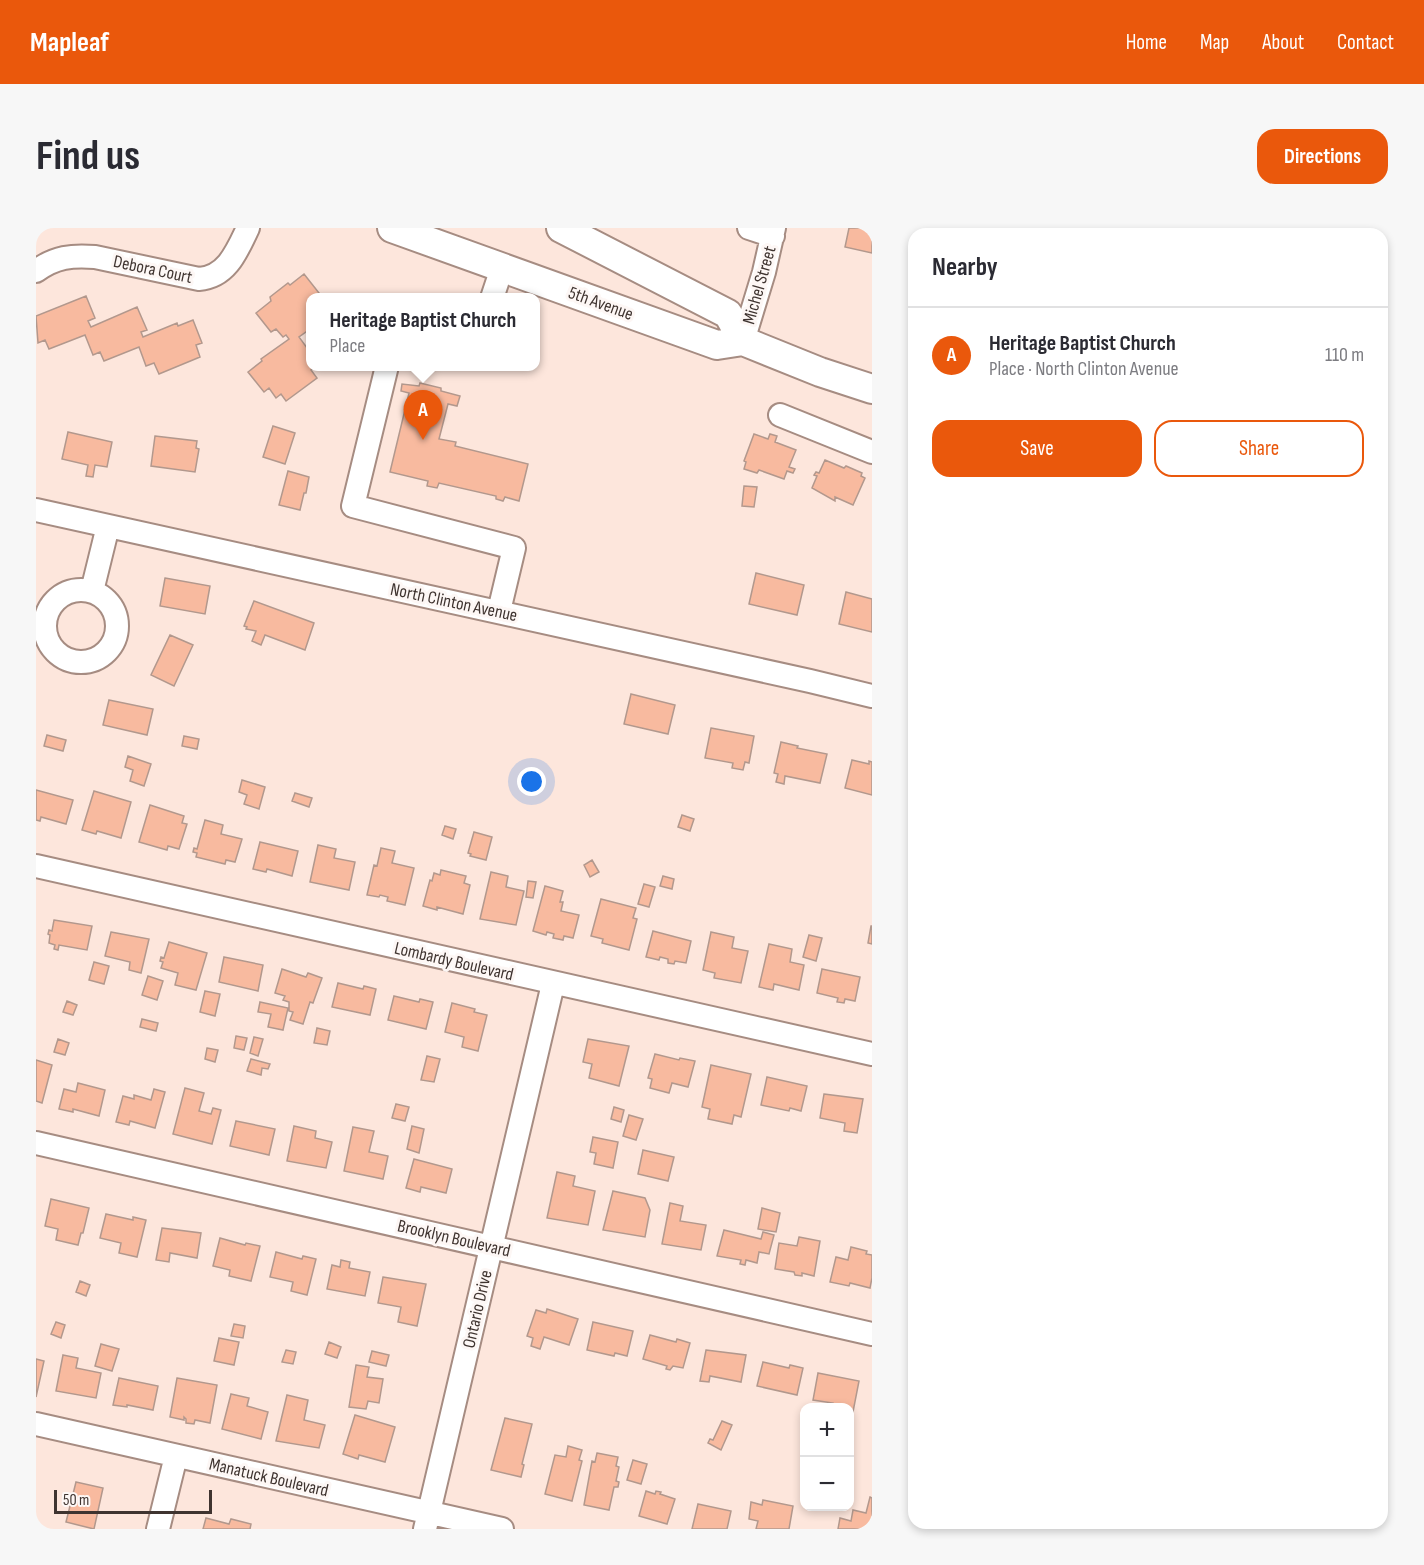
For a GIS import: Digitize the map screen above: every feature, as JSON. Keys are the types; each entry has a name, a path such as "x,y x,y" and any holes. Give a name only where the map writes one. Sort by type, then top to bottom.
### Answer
{"main road":[{"name":"5th Avenue","path":"392,228 717,345 742,341 820,372 872,389"},
{"path":"561,228 728,314 742,341"}],"street":[{"name":"Debora Court","path":"36,271 50,261 78,256 95,257 199,279 210,279 230,263 248,228"},
{"path":"426,228 468,255"},
{"path":"749,228 774,232"},
{"name":"Michel Street","path":"742,341 774,232"},
{"path":"493,293 502,268"},
{"path":"386,371 353,506 514,548 499,611"},
{"path":"780,414 872,452"},
{"name":"North Clinton Avenue","path":"36,510 499,611 872,696"},
{"path":"92,591 108,526"},
{"name":"Lombardy Boulevard","path":"36,866 872,1054"},
{"name":"Ontario Drive","path":"427,1521 553,984"},
{"name":"Brooklyn Boulevard","path":"36,1143 872,1334"},
{"name":"Manatuck Boulevard","path":"36,1424 176,1456 427,1521 502,1529"},
{"path":"158,1529 176,1456"}],"building":[{"path":"849,228 872,228 872,253 845,247"},
{"path":"304,274 319,293 306,293 306,332 299,337 306,347 306,371 312,371 317,378 286,401 281,394 276,398 269,388 264,392 248,372 262,361 261,359 289,339 286,335 283,337 276,329 271,332 256,313 271,301 270,297 288,283 290,285"},
{"path":"86,296 95,318 88,321 91,327 137,307 147,330 141,332 143,337 177,323 178,326 193,320 202,343 196,345 200,357 159,374 154,363 146,366 139,347 104,361 100,352 93,355 85,335 49,349 45,340 38,343 36,316"},
{"path":"420,383 460,396 457,406 448,404 439,439 456,442 455,446 528,464 519,501 505,497 503,501 496,499 496,496 439,483 437,488 427,486 428,481 390,472 409,393 401,391 402,384 419,386"},
{"path":"273,426 295,433 285,464 263,457"},
{"path":"68,432 112,442 107,467 95,465 93,477 86,476 88,465 62,459"},
{"path":"754,434 768,439 770,434 777,436 775,442 796,450 789,467 795,469 793,473 787,471 784,479 759,470 757,473 744,469 746,462 744,461"},
{"path":"155,436 197,441 196,448 199,449 195,472 151,466"},
{"path":"825,460 862,473 861,476 865,478 853,505 835,497 835,501 812,488 817,476 814,475 816,472 819,473"},
{"path":"288,471 309,477 300,510 279,505"},
{"path":"744,486 757,487 754,507 742,506"},
{"path":"756,573 804,585 797,615 749,604"},
{"path":"165,578 210,586 205,614 160,606"},
{"path":"846,592 872,599 872,632 839,624"},
{"path":"254,601 314,623 305,650 265,635 261,645 252,641 256,631 246,629 247,627 244,626"},
{"path":"170,635 193,645 174,686 151,675"},
{"path":"631,694 675,705 668,734 624,724"},
{"path":"109,700 153,709 147,735 103,725"},
{"path":"711,728 754,736 749,763 745,762 743,770 732,768 733,763 705,758"},
{"path":"47,735 66,740 63,751 44,746"},
{"path":"184,736 199,739 197,749 182,746"},
{"path":"781,742 827,754 820,783 785,776 784,784 776,782 778,774 774,773"},
{"path":"128,756 151,764 144,786 130,781 133,770 125,767"},
{"path":"852,760 869,764 869,761 872,762 872,795 845,788"},
{"path":"242,780 265,787 259,809 244,804 247,795 239,792"},
{"path":"36,790 73,800 66,824 41,817 40,821 36,820"},
{"path":"94,791 131,802 121,838 97,831 96,834 82,830"},
{"path":"295,793 312,798 309,807 292,801"},
{"path":"150,805 184,816 182,823 187,824 179,849 168,846 167,850 139,842"},
{"path":"682,815 694,819 690,831 678,827"},
{"path":"205,820 223,825 221,834 242,839 235,862 226,860 225,864 196,857 197,853 193,852 194,848 197,849"},
{"path":"445,826 456,829 453,839 442,835"},
{"path":"474,832 492,837 486,860 470,856 471,854 468,853"},
{"path":"260,842 298,851 292,876 267,869 266,872 253,869"},
{"path":"318,845 336,849 334,858 355,862 349,890 310,882"},
{"path":"381,848 395,851 392,863 414,868 405,905 387,901 388,897 367,895 374,865 377,866"},
{"path":"592,860 599,872 590,877 584,865"},
{"path":"441,870 466,876 464,883 470,885 463,914 423,906 430,880 432,881 434,873 440,875"},
{"path":"491,872 508,876 506,887 524,891 516,925 480,919"},
{"path":"663,876 674,879 672,889 660,886"},
{"path":"528,881 536,882 533,898 526,897"},
{"path":"644,884 655,887 649,907 638,904"},
{"path":"545,886 563,891 560,902 563,902 561,911 579,915 573,938 564,936 563,940 553,938 554,934 547,932 546,935 533,931"},
{"path":"601,899 636,908 633,918 637,919 629,950 602,943 603,939 591,936"},
{"path":"54,920 92,926 87,950 59,945 58,950 54,949 55,945 49,943 50,935 48,934 49,930 52,931"},
{"path":"872,926 872,944 868,943"},
{"path":"653,931 691,941 686,963 675,961 674,964 660,957 659,960 646,957"},
{"path":"111,932 149,939 141,973 129,970 130,962 105,956"},
{"path":"711,932 734,937 732,948 748,951 741,983 714,978 715,973 703,970"},
{"path":"809,935 822,938 816,961 803,957"},
{"path":"169,942 207,953 196,990 175,985 178,973 161,968 163,962 160,961 161,957 164,958"},
{"path":"769,944 792,949 790,962 804,965 799,990 774,984 773,990 759,987"},
{"path":"224,957 263,965 258,991 219,982"},
{"path":"94,962 109,966 104,984 89,980"},
{"path":"282,969 306,977 308,973 322,978 313,1003 310,1002 303,1024 290,1020 293,1012 289,1011 289,1002 283,1000 285,996 275,993"},
{"path":"822,969 860,977 855,1001 845,999 844,1003 837,1002 838,998 817,993"},
{"path":"148,976 163,981 157,1000 142,995"},
{"path":"338,983 363,989 364,986 376,989 370,1015 332,1007"},
{"path":"205,991 220,994 215,1016 200,1012"},
{"path":"394,996 419,1002 420,999 433,1002 426,1029 388,1020"},
{"path":"67,1001 77,1005 73,1015 63,1012"},
{"path":"260,1002 288,1008 283,1030 268,1027 271,1014 258,1012"},
{"path":"452,1003 487,1015 478,1051 462,1047 464,1037 445,1032"},
{"path":"142,1019 158,1023 156,1031 140,1027"},
{"path":"317,1028 330,1031 327,1045 314,1043"},
{"path":"236,1036 247,1038 244,1050 234,1048"},
{"path":"254,1037 263,1039 258,1056 250,1053"},
{"path":"58,1039 69,1043 65,1055 54,1052"},
{"path":"588,1039 629,1046 619,1086 589,1078 592,1064 583,1062"},
{"path":"207,1048 218,1050 215,1062 205,1059"},
{"path":"655,1054 695,1061 688,1087 672,1083 669,1093 650,1088 652,1079 648,1078"},
{"path":"427,1056 440,1059 434,1082 421,1080"},
{"path":"251,1059 270,1064 268,1069 262,1068 261,1075 247,1071"},
{"path":"36,1060 52,1065 42,1103 36,1101"},
{"path":"711,1065 751,1074 741,1117 734,1115 732,1124 708,1119 710,1109 702,1107"},
{"path":"767,1077 807,1086 801,1111 761,1105"},
{"path":"78,1083 105,1090 99,1116 73,1109 73,1112 59,1109 64,1089 76,1092"},
{"path":"185,1088 204,1093 199,1111 211,1114 213,1108 221,1110 212,1144 173,1134"},
{"path":"154,1089 165,1092 155,1128 130,1121 129,1125 116,1122 123,1096 134,1099 134,1095 151,1100"},
{"path":"824,1094 863,1099 857,1133 844,1131 845,1123 820,1118"},
{"path":"396,1104 409,1107 405,1121 392,1118"},
{"path":"614,1107 624,1110 621,1122 611,1119"},
{"path":"629,1115 643,1119 636,1140 623,1136"},
{"path":"236,1121 275,1129 269,1155 230,1146"},
{"path":"294,1126 316,1131 315,1138 332,1142 326,1168 287,1161"},
{"path":"412,1126 424,1129 419,1153 407,1149"},
{"path":"353,1127 374,1131 369,1152 388,1156 383,1179 344,1171"},
{"path":"593,1137 618,1142 613,1168 594,1164 596,1153 590,1152"},
{"path":"643,1150 674,1157 668,1181 638,1174"},
{"path":"414,1159 452,1169 446,1193 421,1187 420,1192 406,1188"},
{"path":"557,1172 575,1176 573,1186 595,1191 588,1225 547,1218"},
{"path":"613,1191 645,1198 650,1210 645,1237 603,1230"},
{"path":"51,1199 89,1208 78,1245 56,1240 58,1229 45,1226"},
{"path":"670,1203 683,1206 680,1221 706,1225 701,1250 662,1244"},
{"path":"762,1208 780,1213 776,1232 758,1229"},
{"path":"106,1214 133,1220 133,1217 146,1220 137,1257 119,1253 121,1243 100,1238"},
{"path":"162,1228 201,1233 197,1258 170,1253 169,1262 156,1260"},
{"path":"724,1230 761,1239 763,1232 774,1235 769,1254 759,1252 757,1263 746,1260 745,1265 740,1264 741,1260 717,1256"},
{"path":"799,1237 820,1241 814,1276 802,1273 802,1276 795,1275 794,1272 775,1269 779,1243 797,1246"},
{"path":"220,1238 245,1245 246,1243 260,1246 251,1281 229,1276 230,1270 213,1266"},
{"path":"851,1247 867,1251 866,1254 872,1255 870,1288 850,1283 849,1286 830,1282 836,1257 848,1260"},
{"path":"276,1252 302,1259 303,1256 316,1259 307,1295 291,1291 293,1282 270,1277"},
{"path":"341,1260 350,1262 349,1268 370,1272 365,1296 327,1289 332,1265 340,1267"},
{"path":"383,1277 426,1284 417,1326 398,1322 401,1307 378,1303"},
{"path":"80,1281 90,1285 86,1296 76,1292"},
{"path":"547,1309 578,1319 569,1345 544,1337 540,1349 531,1346 533,1338 527,1336 536,1310 546,1313"},
{"path":"56,1322 65,1325 61,1338 51,1334"},
{"path":"593,1322 633,1331 627,1356 615,1353 614,1356 587,1350"},
{"path":"234,1324 245,1326 243,1338 231,1336"},
{"path":"650,1335 690,1343 683,1368 673,1366 670,1370 666,1369 667,1366 643,1359"},
{"path":"219,1338 239,1342 234,1365 214,1361"},
{"path":"329,1342 341,1347 337,1358 325,1354"},
{"path":"101,1344 119,1349 112,1371 95,1366"},
{"path":"286,1350 296,1352 293,1364 282,1362"},
{"path":"706,1350 746,1355 741,1382 710,1376 709,1382 700,1381"},
{"path":"372,1351 389,1355 386,1366 369,1362"},
{"path":"63,1355 78,1358 76,1368 101,1373 96,1398 56,1391"},
{"path":"36,1359 44,1361 36,1397"},
{"path":"763,1362 789,1368 790,1365 803,1368 797,1395 757,1386"},
{"path":"356,1365 369,1367 367,1377 383,1379 379,1403 368,1401 366,1409 349,1407"},
{"path":"818,1373 859,1381 854,1407 854,1403 813,1400"},
{"path":"119,1378 158,1386 153,1410 113,1405"},
{"path":"177,1378 217,1385 210,1423 195,1420 194,1424 186,1423 184,1417 184,1420 170,1417"},
{"path":"231,1394 249,1398 247,1406 268,1412 261,1439 222,1429"},
{"path":"287,1395 308,1400 304,1420 325,1425 319,1448 276,1441"},
{"path":"355,1415 395,1427 385,1462 359,1455 358,1459 343,1454"},
{"path":"505,1418 532,1424 521,1477 491,1470"},
{"path":"722,1421 732,1425 721,1450 708,1443 710,1439 713,1440"},
{"path":"568,1446 582,1450 579,1460 582,1461 572,1501 545,1494 555,1455 566,1457"},
{"path":"597,1453 618,1457 616,1466 619,1467 616,1481 619,1482 618,1487 614,1487 609,1510 584,1505 592,1461 595,1462"},
{"path":"633,1460 647,1464 641,1484 627,1480"},
{"path":"76,1482 103,1488 94,1529 66,1522"},
{"path":"646,1491 655,1494 656,1491 661,1492 660,1494 675,1499 667,1524 639,1516"},
{"path":"870,1497 872,1498 872,1529 838,1529 840,1518 851,1521 854,1510 866,1513"},
{"path":"763,1500 793,1506 789,1529 756,1529 758,1521 749,1519 751,1502 762,1505"},
{"path":"698,1504 731,1511 727,1529 692,1529"},
{"path":"206,1518 229,1524 231,1519 251,1524 250,1529 203,1529"}],"place":[{"name":"Heritage Baptist Church","path":"423,440"}]}
